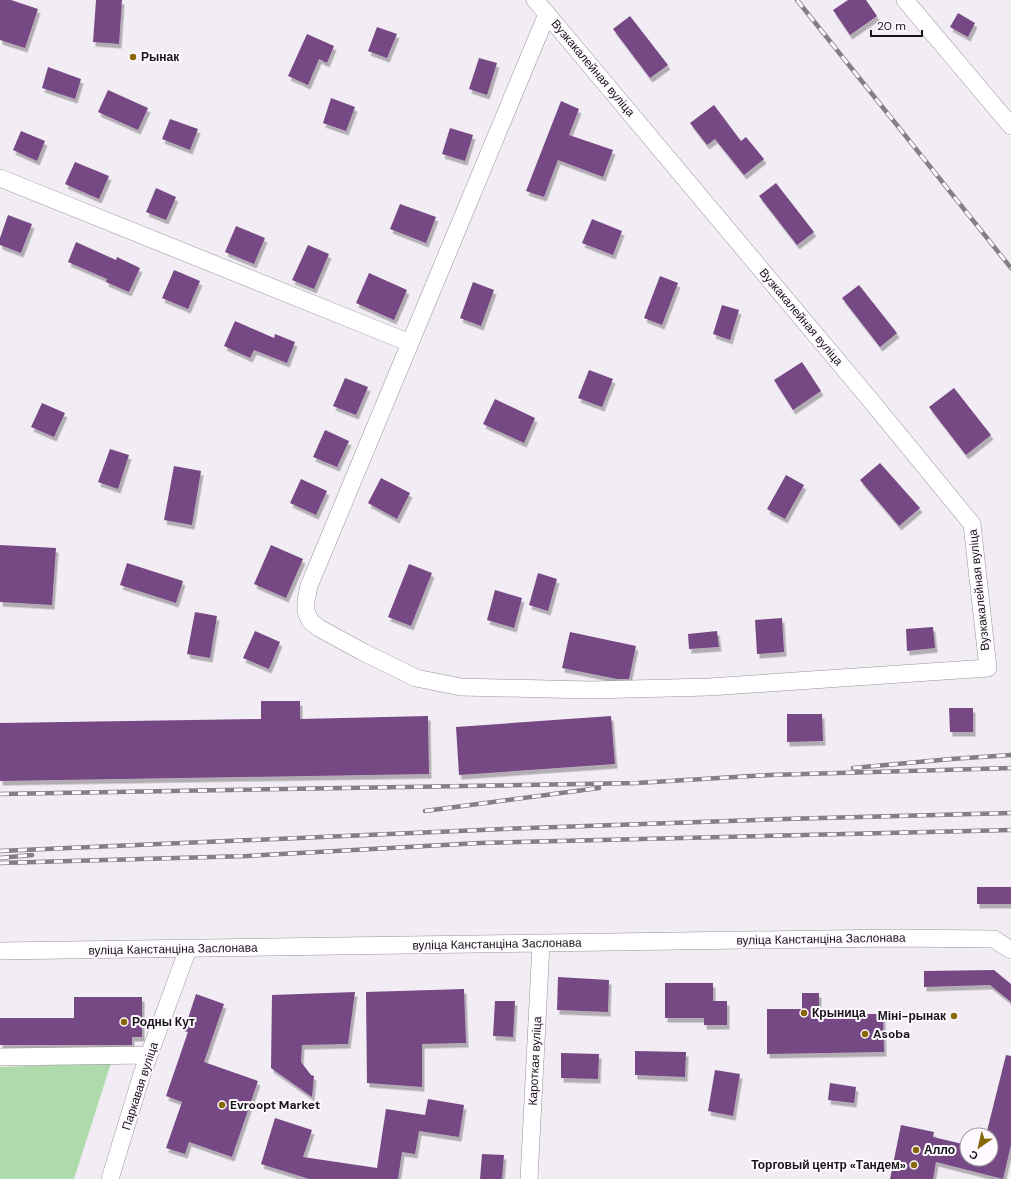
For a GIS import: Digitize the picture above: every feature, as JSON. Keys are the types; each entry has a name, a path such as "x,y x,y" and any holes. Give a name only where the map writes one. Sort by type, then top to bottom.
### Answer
{"street":[{"name":"Вузкакалейная вуліца","path":"410,343 309,586 306,601 306,612 310,621 319,628 362,652 416,678 461,687 591,690 709,687 988,668 972,524 872,402 535,0"},
{"path":"905,0 1011,126"},
{"path":"0,178 410,343 547,14"},
{"name":"вуліца Канстанціна Заслонава","path":"0,951 891,938 994,939 1011,950"},
{"name":"Кароткая вуліца","path":"529,1179 541,944"},
{"name":"Паркавая вуліца","path":"110,1179 142,1074 188,949"},
{"path":"0,1056 149,1055"}],"green space":[{"path":"111,1063 74,1179 0,1179 0,1067"}],"building":[{"path":"0,0 11,0 38,9 25,48 0,40"},
{"path":"96,0 122,0 119,44 93,42"},
{"path":"848,0 866,0 877,16 850,35 833,10"},
{"path":"958,13 975,23 968,37 950,27"},
{"path":"630,16 668,65 650,78 613,29"},
{"path":"377,27 397,34 387,58 368,51"},
{"path":"307,34 334,46 327,63 319,59 308,85 288,76"},
{"path":"479,58 497,63 487,95 469,89"},
{"path":"48,67 81,79 75,99 42,88"},
{"path":"108,90 148,108 138,130 98,112"},
{"path":"331,98 355,107 346,131 323,123"},
{"path":"561,101 579,109 569,135 613,150 603,177 558,160 544,197 526,191"},
{"path":"714,105 741,141 746,137 764,159 744,175 715,139 707,145 690,123"},
{"path":"170,119 198,129 190,150 162,139"},
{"path":"450,128 473,135 465,161 442,154"},
{"path":"21,131 45,141 37,161 13,150"},
{"path":"75,162 109,176 99,199 65,184"},
{"path":"776,183 814,232 797,245 759,196"},
{"path":"156,188 176,197 166,220 146,212"},
{"path":"400,204 436,217 426,243 390,229"},
{"path":"8,215 32,224 21,253 0,245 0,238"},
{"path":"592,219 622,231 613,255 582,243"},
{"path":"236,226 265,238 254,264 225,252"},
{"path":"76,242 116,260 117,257 140,268 129,292 106,282 107,279 68,262"},
{"path":"308,245 329,254 314,289 292,280"},
{"path":"174,270 200,281 188,309 162,298"},
{"path":"369,273 407,290 394,320 356,303"},
{"path":"660,276 678,283 662,325 644,318"},
{"path":"473,282 494,290 481,326 460,318"},
{"path":"859,285 897,333 880,347 842,298"},
{"path":"722,305 739,310 730,340 713,334"},
{"path":"235,321 274,338 275,334 295,342 287,363 254,350 250,358 224,346"},
{"path":"802,362 821,391 793,410 774,380"},
{"path":"589,370 613,379 602,407 578,398"},
{"path":"345,378 368,387 356,415 333,406"},
{"path":"954,388 991,435 966,455 929,407"},
{"path":"495,399 535,418 524,443 483,424"},
{"path":"42,403 65,413 54,437 31,427"},
{"path":"325,430 349,441 337,467 313,457"},
{"path":"110,449 129,455 118,489 98,482"},
{"path":"880,463 920,508 899,526 860,480"},
{"path":"174,466 201,471 192,525 164,520"},
{"path":"786,475 804,485 785,519 767,509"},
{"path":"381,478 410,493 397,519 368,503"},
{"path":"301,479 327,491 316,515 290,503"},
{"path":"0,545 56,548 52,605 0,602"},
{"path":"271,545 303,559 286,598 254,584"},
{"path":"127,563 183,581 176,603 120,585"},
{"path":"409,564 432,573 411,626 388,617"},
{"path":"538,573 557,579 548,611 529,605"},
{"path":"495,590 522,598 514,628 487,620"},
{"path":"195,612 217,616 210,658 187,654"},
{"path":"782,618 784,652 757,654 755,620"},
{"path":"933,627 935,648 907,651 906,629"},
{"path":"255,631 280,642 269,669 243,658"},
{"path":"717,631 719,647 689,649 688,634"},
{"path":"570,632 636,646 629,679 617,679 562,668"},
{"path":"261,701 300,701 300,719 428,716 429,774 0,781 0,723 261,719"},
{"path":"949,708 973,708 973,732 950,732"},
{"path":"787,714 822,714 823,741 787,742"},
{"path":"611,716 615,764 459,775 456,727"},
{"path":"977,887 1011,887 1011,904 977,904"},
{"path":"994,970 1011,984 1011,1002 990,985 924,987 924,971"},
{"path":"558,977 609,980 608,1012 557,1010"},
{"path":"665,983 713,983 713,1001 727,1001 727,1025 704,1025 704,1018 665,1018"},
{"path":"464,989 466,1043 422,1044 422,1087 367,1083 366,992"},
{"path":"355,992 348,1044 302,1045 301,1062 311,1075 314,1076 312,1097 271,1068 272,995"},
{"path":"802,993 819,993 819,1014 883,1014 884,1052 767,1054 767,1009 802,1009"},
{"path":"196,994 224,1004 204,1062 258,1081 232,1157 189,1142 185,1154 166,1148 182,1102 166,1096 188,1032 184,1031"},
{"path":"74,997 142,997 142,1037 132,1037 132,1045 0,1045 0,1018 74,1018"},
{"path":"495,1001 515,1001 513,1037 493,1036"},
{"path":"635,1051 686,1052 685,1077 635,1075"},
{"path":"561,1053 599,1054 598,1079 561,1078"},
{"path":"1006,1055 1011,1056 1011,1145 1003,1179 936,1162 933,1179 890,1179 901,1125 934,1132 933,1137 959,1143 959,1167 999,1167 999,1127 988,1127"},
{"path":"715,1070 740,1074 733,1116 708,1111"},
{"path":"830,1083 856,1087 854,1103 828,1100"},
{"path":"428,1099 464,1105 459,1137 419,1131 415,1154 402,1152 398,1179 309,1179 261,1164 275,1118 312,1130 303,1157 377,1168 386,1109 425,1115"},
{"path":"482,1154 504,1155 502,1179 480,1179"}],"railway":[{"path":"797,0 1011,268"},
{"path":"853,768 1011,755"},
{"path":"0,794 637,783 770,775 1011,768"},
{"path":"425,811 599,788"},
{"path":"0,851 503,829 1011,813"},
{"path":"0,863 247,856 480,843 1011,830"},
{"path":"0,858 32,855"}],"place":[{"name":"Рынак","path":"133,57"},
{"name":"Крыница","path":"804,1013"},
{"name":"Міні-рынак","path":"954,1016"},
{"name":"Родны Кут","path":"124,1022"},
{"name":"Asoba","path":"865,1034"},
{"name":"Evroopt Market","path":"222,1105"},
{"name":"Алло","path":"916,1150"},
{"name":"Торговый центр «Тандем»","path":"914,1165"}]}
